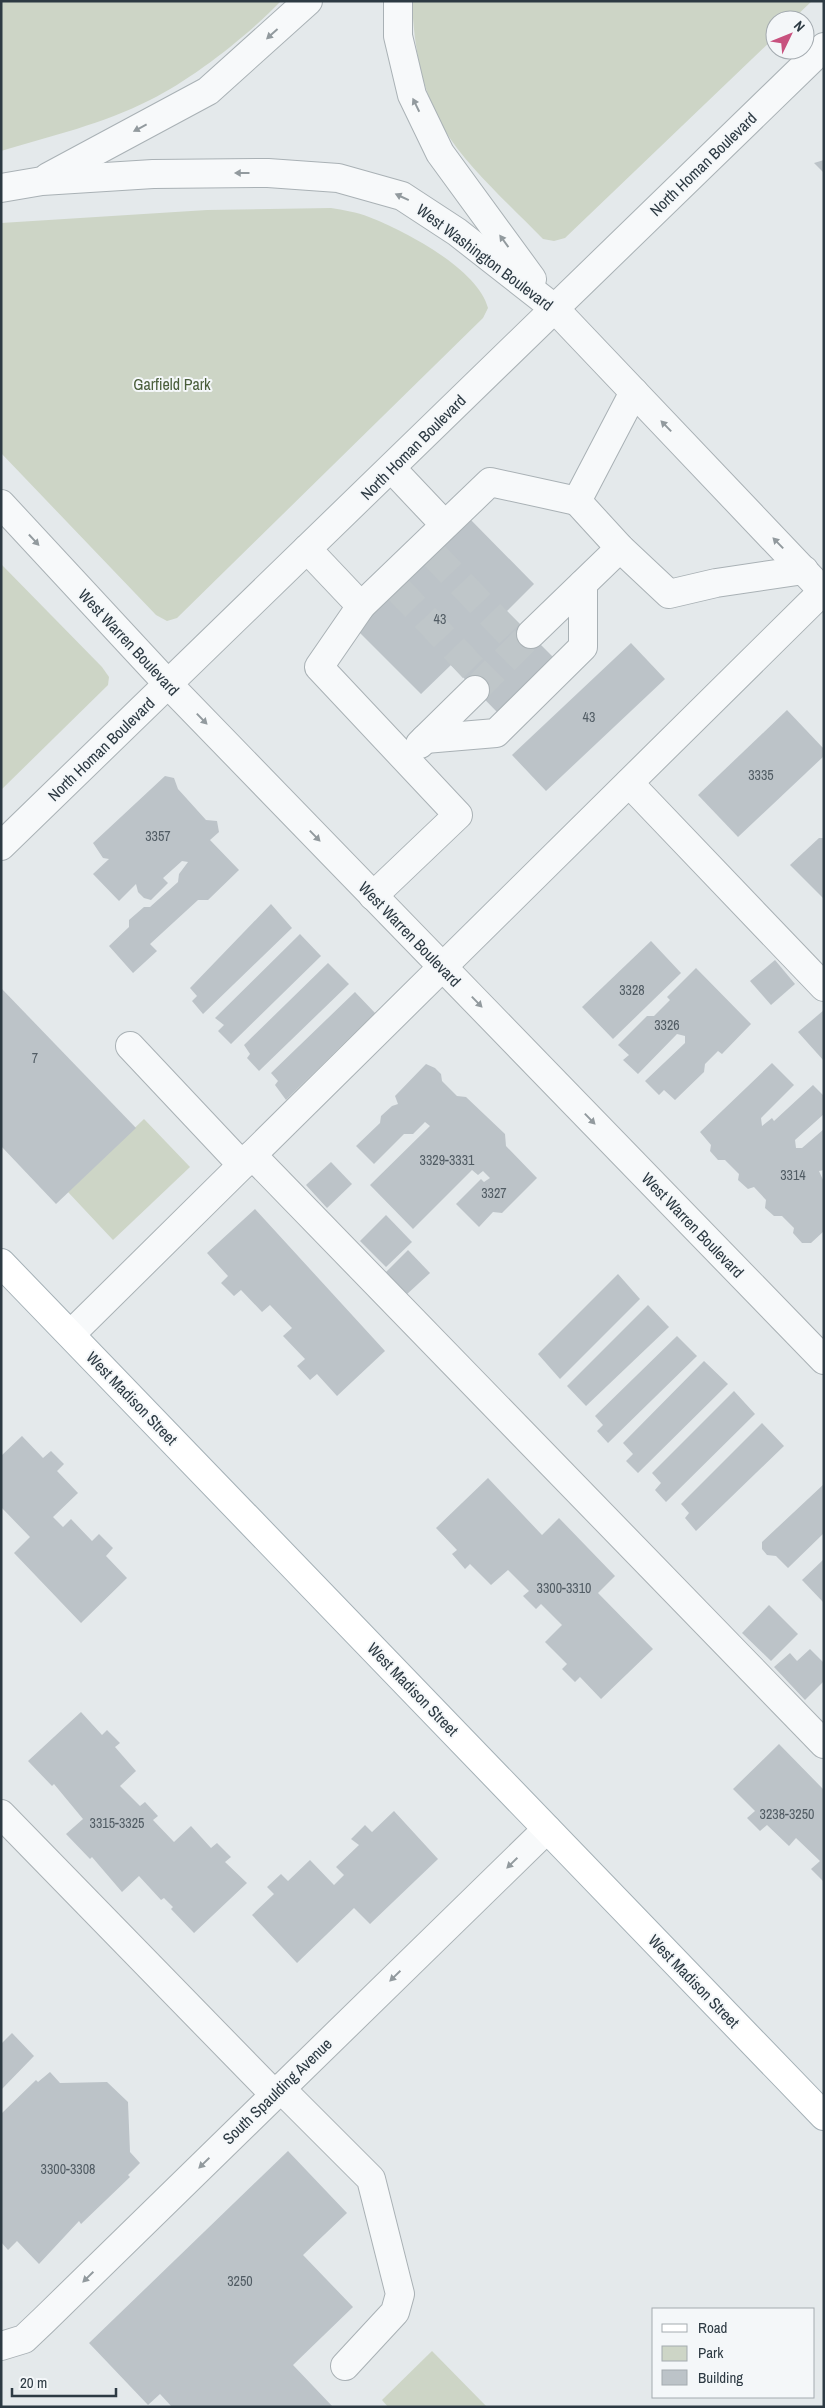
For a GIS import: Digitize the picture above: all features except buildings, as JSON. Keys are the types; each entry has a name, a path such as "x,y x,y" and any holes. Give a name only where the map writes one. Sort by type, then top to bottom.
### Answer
{"main road":[{"name":"West Madison Street","path":"1,1263 824,2116"}],"street":[{"path":"42,181 208,91 308,1"},
{"path":"398,1 398,36 412,96 440,153 554,308"},
{"name":"North Homan Boulevard","path":"1,846 392,469 554,308 824,47"},
{"name":"West Washington Boulevard","path":"1,188 42,181 153,174 268,173 338,178 402,196 457,232 554,308 824,591"},
{"path":"577,501 634,392"},
{"path":"392,469 444,524"},
{"path":"373,896 458,815 404,760 319,667 361,606 392,583 428,548 444,524 490,482 577,501 620,548 669,594 716,582 804,570"},
{"name":"West Warren Boulevard","path":"1,504 168,684 824,1360"},
{"path":"531,634 620,548"},
{"path":"307,549 361,606"},
{"path":"426,739 496,734 583,647 583,584"},
{"path":"71,1334 824,591"},
{"path":"404,760 475,690"},
{"path":"629,783 824,987"},
{"path":"130,1046 247,1160 824,1744"},
{"path":"1,1814 277,2091 371,2179 400,2294 395,2312 345,2366"},
{"name":"South Spaulding Avenue","path":"2,2346 24,2339 547,1829"}],"green space":[{"path":"1,1 281,1 219,55 167,91 95,123 1,151"},
{"path":"412,1 812,1 803,10 765,10 765,47 565,238 554,241 543,239 477,172 453,143 436,114 424,83 415,34"},
{"name":"Garfield Park","path":"331,208 355,212 384,223 438,253 470,279 481,293 488,308 483,318 177,618 167,621 156,615 1,453 1,223 207,210"},
{"path":"1,564 102,667 109,677 108,685 1,790"},
{"path":"144,1119 190,1167 113,1240 68,1192"},
{"path":"432,2351 487,2407 388,2407 382,2400"}],"tunnel":[{"path":"432,553 520,645"},
{"path":"396,587 485,681"},
{"path":"475,690 531,634"}]}
